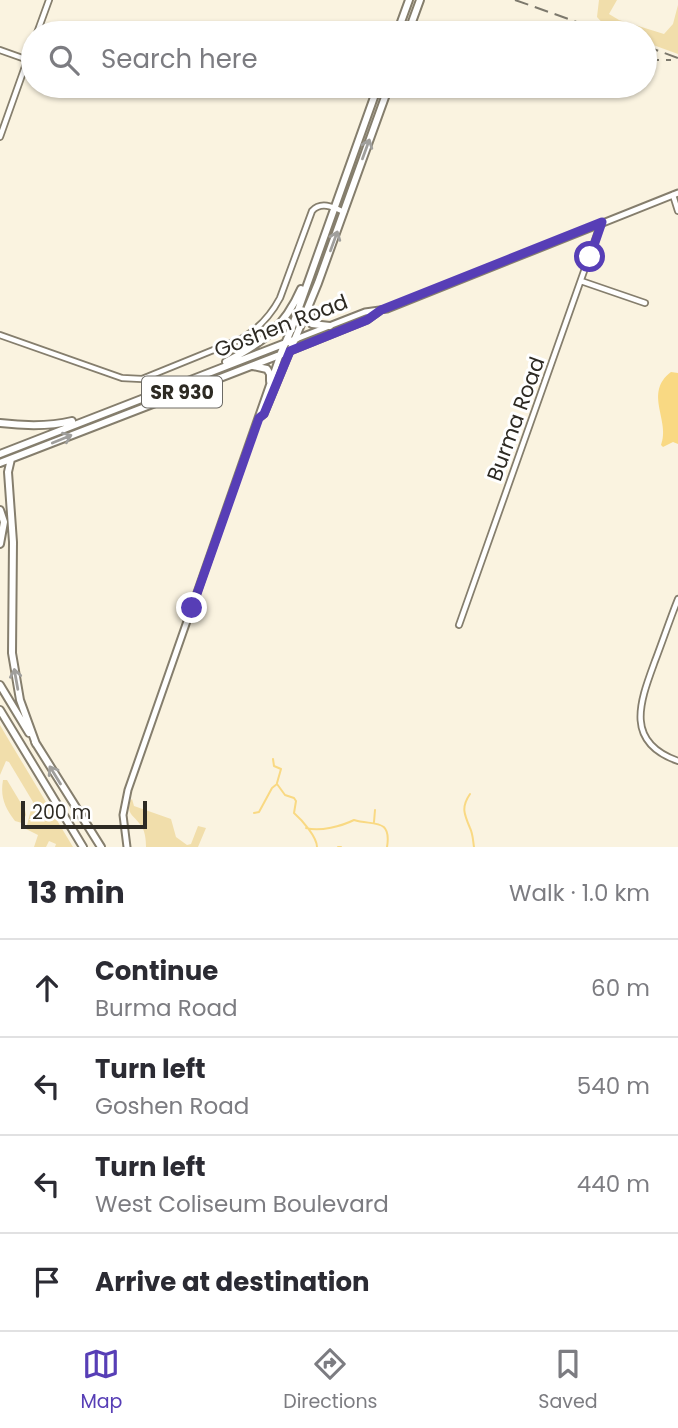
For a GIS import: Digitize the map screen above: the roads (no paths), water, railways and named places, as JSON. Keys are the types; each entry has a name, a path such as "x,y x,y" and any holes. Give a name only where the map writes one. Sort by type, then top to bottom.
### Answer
{"highway":[{"path":"401,21 409,0"},
{"path":"413,21 421,0"},
{"name":"SR 930","path":"202,375 257,345 276,330 299,295 314,262 375,98"},
{"path":"290,351 385,98"},
{"path":"280,355 287,342 314,262"},
{"path":"311,300 309,318 312,324 330,326"},
{"name":"Goshen Road","path":"0,454 296,340"},
{"name":"SR 930","path":"0,463 290,351"},
{"path":"251,366 267,369 270,381"},
{"path":"0,423 29,427 59,424 101,413"},
{"path":"10,460 8,472 13,542 12,653 20,700 36,744"},
{"path":"0,510 4,522 0,544"},
{"path":"0,685 101,847"},
{"path":"0,710 83,847"},
{"path":"0,720 15,735"}],"main road":[{"name":"Goshen Road","path":"290,351 367,320 381,310 676,195"},
{"name":"Goshen Road","path":"296,340 365,312 381,310"},
{"path":"259,418 264,414 290,351"},
{"path":"127,847 123,815 128,790 280,355"}],"street":[{"path":"41,21 49,0"},
{"path":"0,50 21,58"},
{"path":"0,137 21,79"},
{"path":"676,195 678,211"},
{"path":"0,335 113,376 129,380 142,379 243,338 262,324 280,298 310,214 319,205 344,212"},
{"name":"Burma Road","path":"458,625 602,222"},
{"path":"581,281 645,303"},
{"path":"678,599 642,699 640,718 646,737 659,752 678,761"}],"waterway":[{"path":"273,759 274,766 281,769 277,783"},
{"path":"254,813 259,812 277,784 285,795 296,801 294,813 312,834 317,847"},
{"path":"470,794 464,811 474,847"},
{"path":"374,822 375,810"},
{"path":"306,828 331,828 354,820 379,824 386,831 387,847"}],"railway":[{"path":"515,0 574,21"},
{"path":"657,50 678,58"},
{"path":"657,60 671,60"}]}
